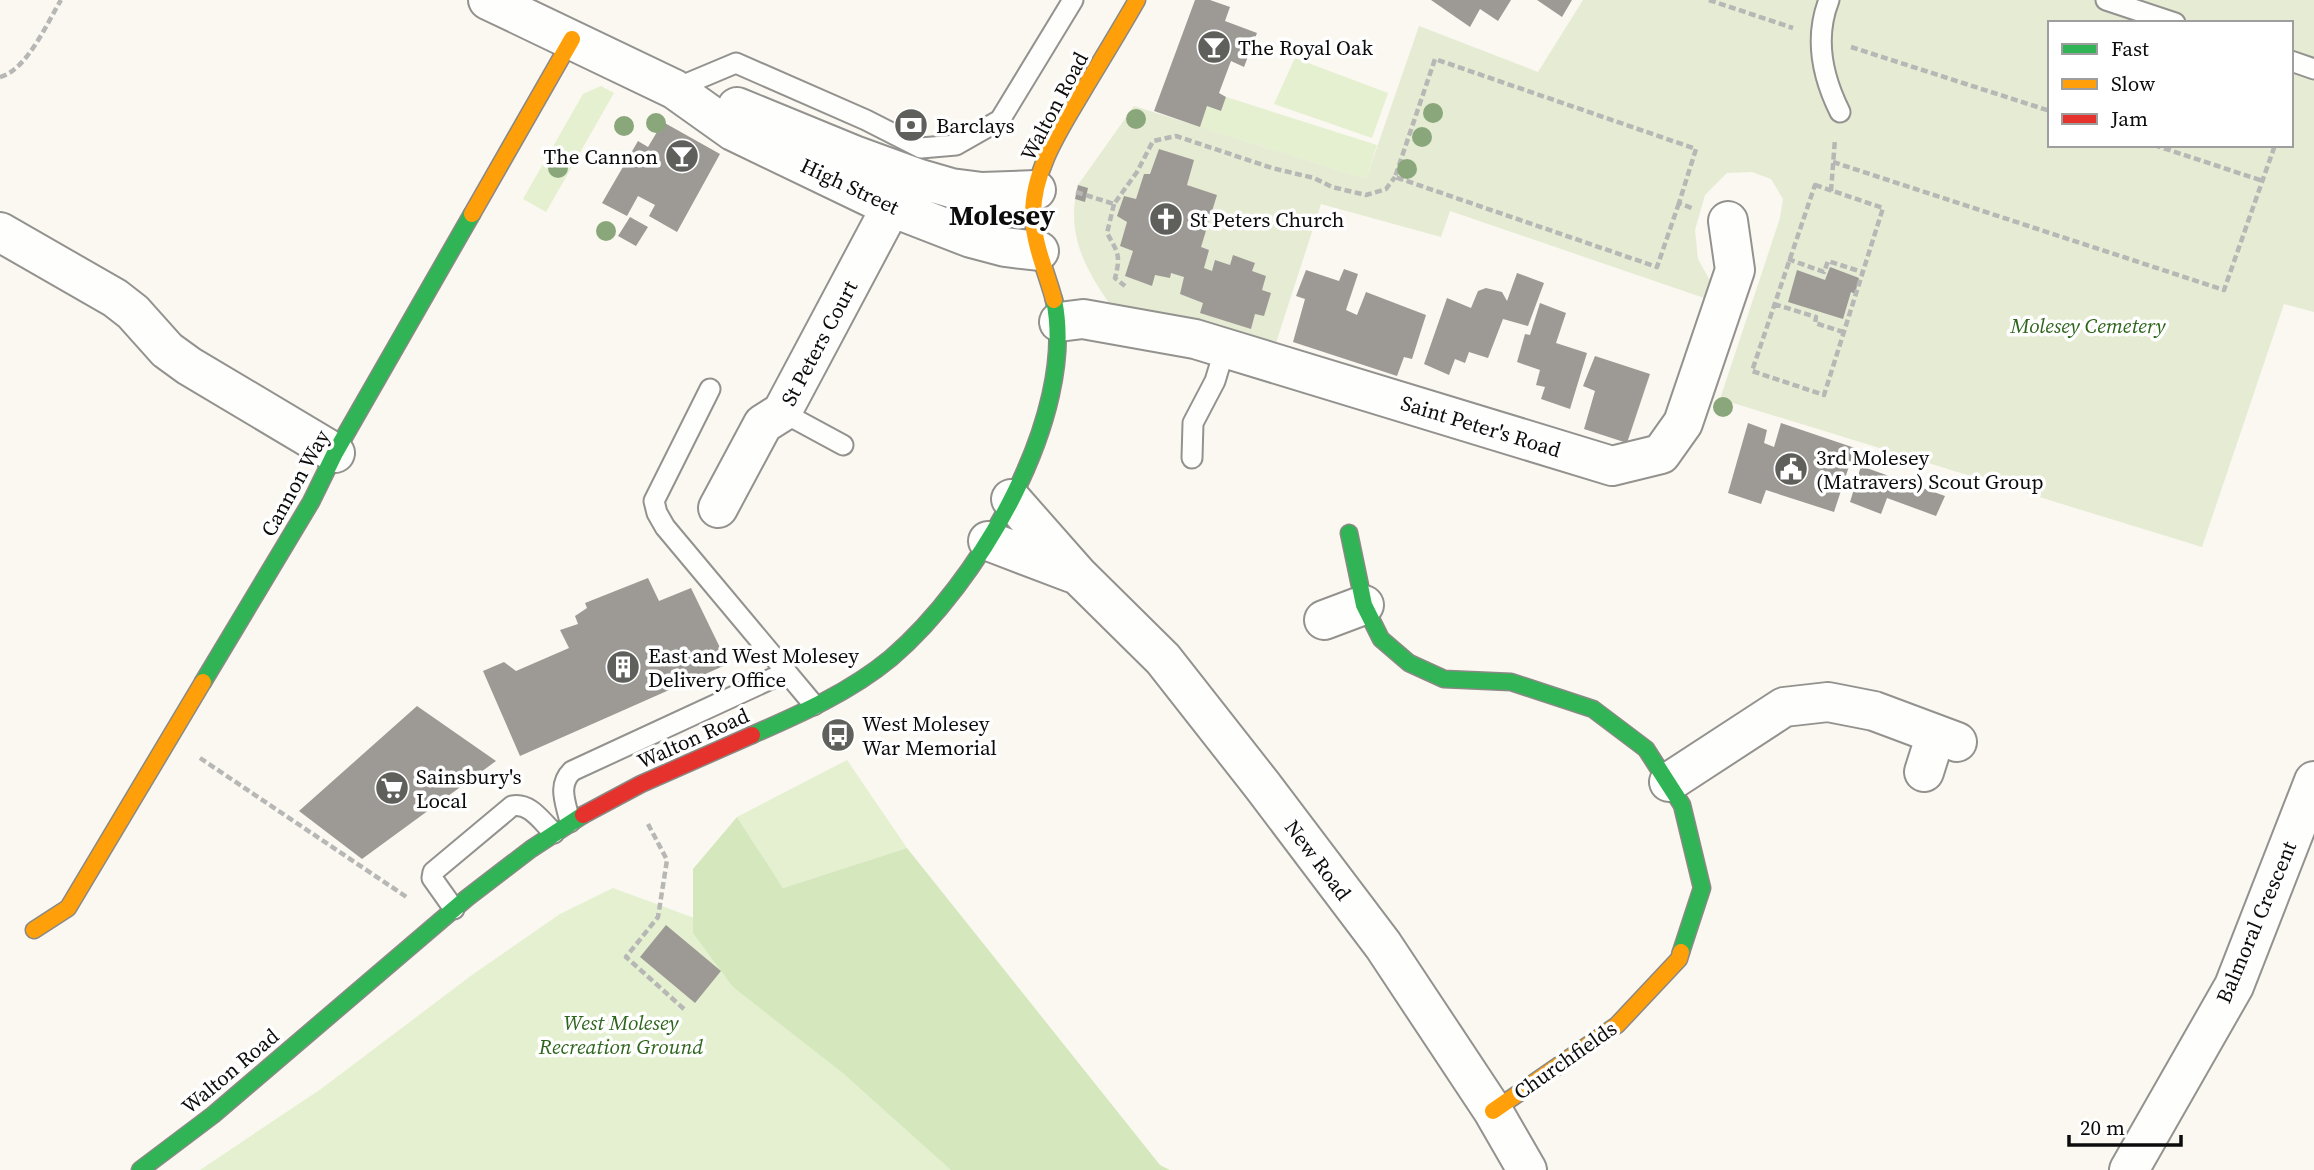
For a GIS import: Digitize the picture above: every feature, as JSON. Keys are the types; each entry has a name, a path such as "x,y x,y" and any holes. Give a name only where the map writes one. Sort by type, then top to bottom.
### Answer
{"street":[{"name":"High Street","path":"488,0 674,89 733,131 891,207 971,239 1039,251"},
{"name":"Walton Road","path":"140,1170 211,1116 448,914 562,828 630,789 837,695 913,637 957,588 988,541 1011,499 1038,438 1048,406 1060,344 1059,322 1034,230 1036,190 1044,165 1067,118 1137,0"},
{"name":"Cannon Way","path":"34,930 68,908 311,502 335,453 572,39"},
{"name":"High Street","path":"674,89 744,109 854,155 951,188 982,192 1036,190"},
{"name":"St Peters Court","path":"718,508 763,424 782,412 891,207"},
{"name":"Saint Peter's Road","path":"1059,322 1083,319 1195,339 1612,466 1661,454 1683,423 1735,270 1728,221"},
{"path":"0,232 115,298 133,312 167,350 189,366 335,453"},
{"name":"New Road","path":"1011,499 1078,575 1163,659 1262,785 1383,945 1493,1111 1527,1170"},
{"name":"Churchfields","path":"1349,533 1364,605 1381,639 1409,663 1444,679 1511,682 1593,709 1646,749 1682,805 1702,888 1679,959 1617,1025 1493,1111"},
{"name":"New Road","path":"988,541 1078,575"},
{"path":"1324,620 1364,605"},
{"path":"1669,782 1784,707 1828,702 1874,711 1947,738 1924,772"},
{"name":"Balmoral Crescent","path":"2129,1170 2234,986 2314,781"}],"lane":[{"path":"674,89 736,63 866,120 921,148 956,145 1000,120 1073,0"},
{"path":"1829,0 1822,16 1820,53 1831,94 1840,112"},
{"path":"2106,0 2169,21"},
{"path":"2293,62 2314,69"},
{"path":"1192,458 1194,423 1215,381 1225,348"},
{"path":"710,389 654,500 657,513 665,527 814,705"},
{"path":"782,412 843,446"},
{"path":"448,914 432,878 433,872 512,806 520,804 527,807 562,828 564,779 572,771 786,672"}],"path":[{"path":"0,77 7,75 23,62 61,0"},
{"path":"1709,0 2048,110"},
{"path":"1135,289 1122,285 1115,278 1119,260 1107,233 1114,204 1137,172 1153,141 1176,135 1272,168 1314,178 1332,187 1366,195 1386,189 1395,177 1435,59 1696,149 1657,267 1395,177"},
{"path":"1831,191 1840,112"},
{"path":"2160,147 2263,181"},
{"path":"1833,162 2224,290 2274,147"},
{"path":"1815,185 1831,191 1883,208 1824,395 1752,371 1815,185"},
{"path":"1036,190 1076,192 1114,204"},
{"path":"1679,203 1728,221"},
{"path":"1788,259 1824,272 1828,261 1862,272"},
{"path":"1774,304 1816,317 1815,323 1843,332"},
{"path":"170,738 409,899 448,914"},
{"path":"630,789 667,860 658,917 626,957 684,1009"}],"green space":[{"name":"Molesey Cemetery","path":"1583,0 2314,0 2314,312 2284,304 2202,547 1720,399 1780,218 1783,199 1771,179 1752,172 1727,173 1705,195 1695,230 1698,259 1713,286 1713,301 1450,211 1441,237 1321,204 1274,349 1109,303 1079,247 1074,218 1075,202 1078,185 1134,106 1366,179 1419,26 1538,72"},
{"path":"1295,58 1388,93 1372,138 1274,104"},
{"path":"601,86 614,93 546,212 523,199 583,94"},
{"path":"1226,97 1377,145 1366,179 1200,127 1207,106 1221,111"},
{"path":"847,760 907,848 783,888 737,817"},
{"path":"737,817 783,888 907,848 1160,1165 1170,1170 951,1170 844,1074 733,987 693,933 693,869"},
{"name":"West Molesey Recreation Ground","path":"613,888 697,919 995,1170 200,1170 321,1089 472,975 560,914"}],"building":[{"name":"The Royal Oak","path":"1195,0 1210,0 1230,7 1225,21 1257,33 1244,67 1231,61 1219,93 1226,97 1221,111 1207,106 1200,127 1154,111"},
{"path":"1431,0 1511,0 1498,21 1480,9 1470,27"},
{"path":"1537,0 1572,0 1562,17"},
{"path":"663,122 720,154 677,232 649,216 655,205 638,196 627,216 602,203 638,141 648,147"},
{"name":"St Peters Church","path":"1159,149 1194,160 1187,185 1217,195 1201,247 1209,250 1204,268 1212,271 1215,260 1230,265 1233,255 1255,263 1252,271 1266,276 1262,290 1271,293 1264,316 1255,314 1251,329 1200,313 1203,303 1180,294 1184,277 1171,273 1170,278 1155,275 1152,286 1125,276 1133,251 1120,246 1127,222 1117,216 1124,196 1136,199 1144,174 1150,174"},
{"path":"1078,185 1088,188 1085,202 1075,199"},
{"path":"630,217 648,227 636,246 618,236"},
{"path":"1830,267 1859,278 1855,294 1851,292 1843,319 1788,302 1797,270 1825,280"},
{"path":"1344,269 1358,274 1346,310 1357,315 1366,292 1426,315 1412,359 1404,357 1397,376 1293,342 1305,299 1296,296 1306,270 1339,281"},
{"path":"1517,273 1544,283 1528,326 1503,319 1488,358 1469,352 1465,363 1455,359 1449,375 1424,364 1447,298 1471,308 1478,291 1486,288 1502,292 1507,301"},
{"path":"1540,303 1566,313 1556,343 1587,353 1570,409 1541,399 1545,387 1536,385 1540,370 1517,362 1525,334 1530,335"},
{"path":"1595,356 1650,374 1627,443 1584,429 1595,391 1583,386"},
{"name":"3rd Molesey (Matravers) Scout Group","path":"1748,423 1767,430 1764,443 1774,447 1781,423 1855,448 1834,512 1766,490 1761,504 1728,493"},
{"path":"1861,466 1945,496 1936,516 1887,498 1881,514 1850,502"},
{"name":"East and West Molesey Delivery Office","path":"648,578 659,601 691,588 728,664 520,756 483,671 504,662 516,671 569,648 560,630 578,624 575,616 587,608 585,603"},
{"name":"Sainsbury's Local","path":"417,706 496,761 362,859 299,811"},
{"path":"666,925 721,971 695,1003 640,957"}],"traffic: fast":[{"path":"203,682 311,502 335,453 472,214"},
{"path":"752,735 824,701 875,670 924,626 956,588 987,543 1014,495 1036,445 1051,395 1057,346 1054,300"},
{"path":"1349,533 1364,605 1381,639 1409,663 1444,679 1511,682 1593,709 1646,749 1682,805 1702,888 1681,952"},
{"path":"140,1170 213,1115 467,898 531,849 583,815"}],"traffic: slow":[{"path":"1054,300 1034,228 1034,199 1038,181 1051,147 1137,0"},
{"path":"472,214 572,39"},
{"path":"34,930 68,908 203,682"},
{"path":"1493,1111 1617,1025 1679,959 1681,952"}],"traffic: jam":[{"path":"583,815 641,784 752,735"}],"place":[{"name":"The Royal Oak","path":"1214,47"},
{"name":"Barclays","path":"911,125"},
{"name":"The Cannon","path":"682,156"},
{"name":"St Peters Church","path":"1166,219"},
{"name":"3rd Molesey (Matravers) Scout Group","path":"1791,469"},
{"name":"East and West Molesey Delivery Office","path":"623,667"},
{"name":"West Molesey War Memorial","path":"838,735"},
{"name":"Sainsbury's Local","path":"392,788"}],"district":[{"name":"Molesey","path":"1002,215"}]}
